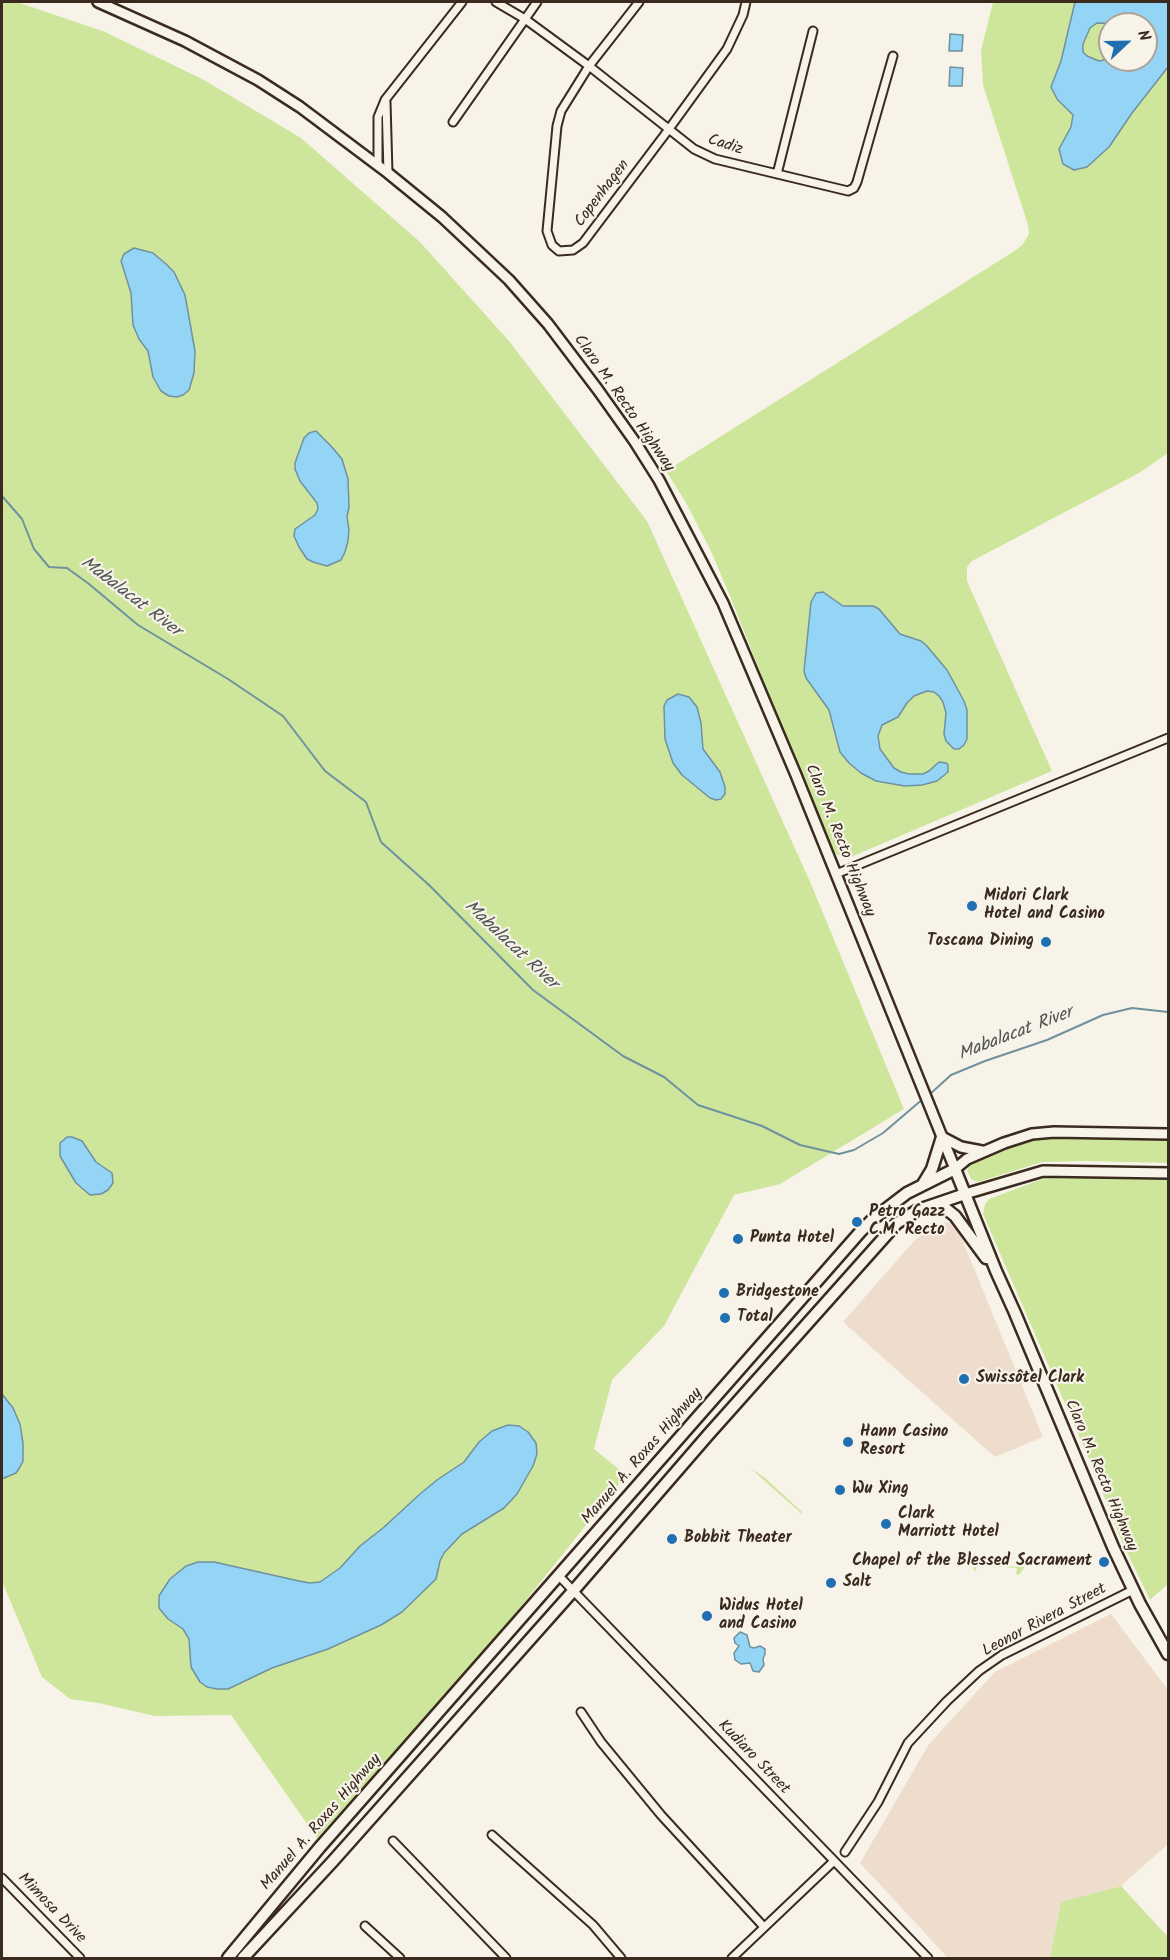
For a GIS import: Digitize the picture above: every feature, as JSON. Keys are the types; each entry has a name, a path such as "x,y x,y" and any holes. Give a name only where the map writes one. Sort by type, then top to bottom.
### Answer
{"main road":[{"name":"Claro M. Recto Highway","path":"98,2 185,41 258,80 300,107 442,217 509,280 562,342 643,454 723,603 836,874 996,1271 1113,1547 1133,1590 1168,1654"},
{"name":"Manuel A. Roxas Highway","path":"228,1959 320,1847 873,1218 907,1193 955,1169 966,1159 1032,1134 1054,1132 1168,1134"},
{"path":"921,1186 932,1169 942,1137 961,1147 985,1151"},
{"name":"Manuel A. Roxas Highway","path":"243,1959 574,1590 897,1223 918,1210 932,1205 1043,1171 1168,1173"},
{"path":"932,1205 945,1208 959,1221 996,1271"}],"street":[{"path":"378,166 378,117 385,100 462,2"},
{"name":"Cadiz","path":"496,2 525,19 589,66 694,149 715,159 849,191 857,182 893,56"},
{"path":"453,122 537,2"},
{"path":"589,66 639,2"},
{"name":"Copenhagen","path":"589,66 561,111 556,126 547,231 552,245 559,251 573,250 583,243 669,129 727,49 743,15 746,2"},
{"path":"777,174 813,31"},
{"path":"385,100 388,173"},
{"path":"836,874 1168,738"},
{"name":"Kudiaro Street","path":"559,1576 928,1959"},
{"name":"Leonor Rivera Street","path":"844,1852 878,1802 908,1743 979,1671 1002,1655 1133,1590"},
{"path":"581,1712 601,1742 661,1815 764,1927"},
{"path":"492,1835 593,1925 621,1959"},
{"path":"393,1841 506,1959"},
{"path":"732,1959 834,1861"},
{"name":"Mimosa Drive","path":"2,1878 80,1959"},
{"path":"365,1926 400,1959"}],"shaded area":[{"name":"Swissôtel Clark","path":"947,1222 956,1227 960,1234 1043,1437 995,1457 843,1322 914,1241 927,1230"},
{"path":"1111,1614 1168,1690 1168,1844 1121,1886 1061,1902 1050,1958 948,1958 860,1863 929,1744 995,1672"}],"green space":[{"path":"2,2 17,2 105,32 204,80 301,138 420,242 509,341 647,521 811,884 904,1109 780,1184 734,1195 664,1326 612,1380 594,1449 626,1475 495,1639 317,1838 231,1715 155,1716 70,1699 42,1677 2,1581"},
{"path":"993,2 1168,2 1168,453 1139,473 972,561 967,567 967,581 1052,771 845,858 834,853 828,844 710,549 685,501 666,471 1023,244 1029,234 1028,225 983,85 981,50"},
{"path":"1046,1136 1168,1138 1168,1163 1042,1162 978,1182 971,1179 967,1170 971,1164 1020,1142"},
{"path":"1048,1177 1168,1179 1168,1584 1150,1600 1122,1542 1095,1473 983,1214 985,1204 989,1199"},
{"path":"749,1467 764,1477 802,1514"},
{"path":"977,1558 977,1564 1017,1567 1019,1560 1024,1568 1019,1575 1016,1574 1017,1568 977,1565 975,1572 972,1564"},
{"path":"1121,1886 1168,1937 1168,1958 1050,1958 1061,1902"}],"water":[{"path":"1075,2 1168,2 1168,67 1109,147 1087,167 1074,170 1063,164 1059,149 1071,127 1073,115 1057,99 1051,87 1061,61"},
{"path":"950,34 963,35 962,51 949,51"},
{"path":"950,67 963,68 962,86 949,86"},
{"path":"134,248 153,253 166,264 174,272 185,295 195,351 194,373 189,390 177,397 169,396 161,391 153,377 148,351 133,325 131,293 121,261 124,254"},
{"path":"316,431 342,459 348,479 348,541 341,560 327,566 307,559 294,536 295,529 315,515 318,509 317,503 300,481 295,469 304,438"},
{"path":"823,592 843,606 873,606 879,609 900,634 926,645 947,670 967,710 967,739 964,745 959,749 954,749 946,741 944,734 946,713 943,702 934,692 927,691 914,696 898,717 882,725 878,736 880,749 894,768 901,772 923,774 939,762 946,763 948,772 937,781 905,786 876,781 861,773 840,752 829,710 806,678 804,671 811,602 816,593"},
{"path":"678,694 689,697 697,707 703,749 720,772 725,787 725,794 721,799 710,798 682,775 673,763 665,739 664,706 667,700"},
{"path":"67,1137 82,1141 96,1162 112,1173 113,1183 108,1190 101,1194 90,1195 76,1183 60,1156 60,1143"},
{"path":"2,1394 13,1408 20,1424 23,1443 23,1461 20,1467 16,1473 4,1478 2,1478"},
{"path":"508,1425 519,1426 528,1432 536,1443 537,1454 533,1466 517,1494 504,1508 462,1534 444,1553 436,1579 402,1612 381,1625 328,1649 272,1668 228,1689 207,1687 200,1682 191,1667 189,1639 183,1629 168,1619 159,1608 159,1596 170,1579 186,1566 198,1562 214,1562 299,1581 320,1582 340,1568 360,1546 420,1494 464,1462 479,1442 492,1431"},
{"path":"740,1632 747,1635 750,1647 760,1646 765,1649 764,1665 759,1672 753,1671 750,1663 741,1664 735,1660 734,1653 739,1646 735,1643 734,1638"}],"waterway":[{"name":"Mabalacat River","path":"2,496 22,519 34,549 49,567 67,568 138,625 228,679 283,716 325,771 366,802 381,842 429,885 533,990 623,1056 664,1077 698,1105 762,1126 800,1145 839,1154 854,1150 883,1133 924,1098"},
{"name":"Mabalacat River","path":"929,1095 951,1075 1047,1040 1103,1015 1132,1008 1168,1012"}],"place":[{"name":"Midori Clark Hotel and Casino","path":"972,906"},
{"name":"Toscana Dining","path":"1046,942"},
{"name":"Petro Gazz C.M. Recto","path":"857,1222"},
{"name":"Punta Hotel","path":"738,1239"},
{"name":"Bridgestone","path":"724,1293"},
{"name":"Total","path":"725,1318"},
{"name":"Swissôtel Clark","path":"964,1379"},
{"name":"Hann Casino Resort","path":"848,1442"},
{"name":"Wu Xing","path":"840,1490"},
{"name":"Clark Marriott Hotel","path":"886,1524"},
{"name":"Bobbit Theater","path":"672,1539"},
{"name":"Chapel of the Blessed Sacrament","path":"1104,1562"},
{"name":"Salt","path":"831,1583"},
{"name":"Widus Hotel and Casino","path":"707,1616"}]}
